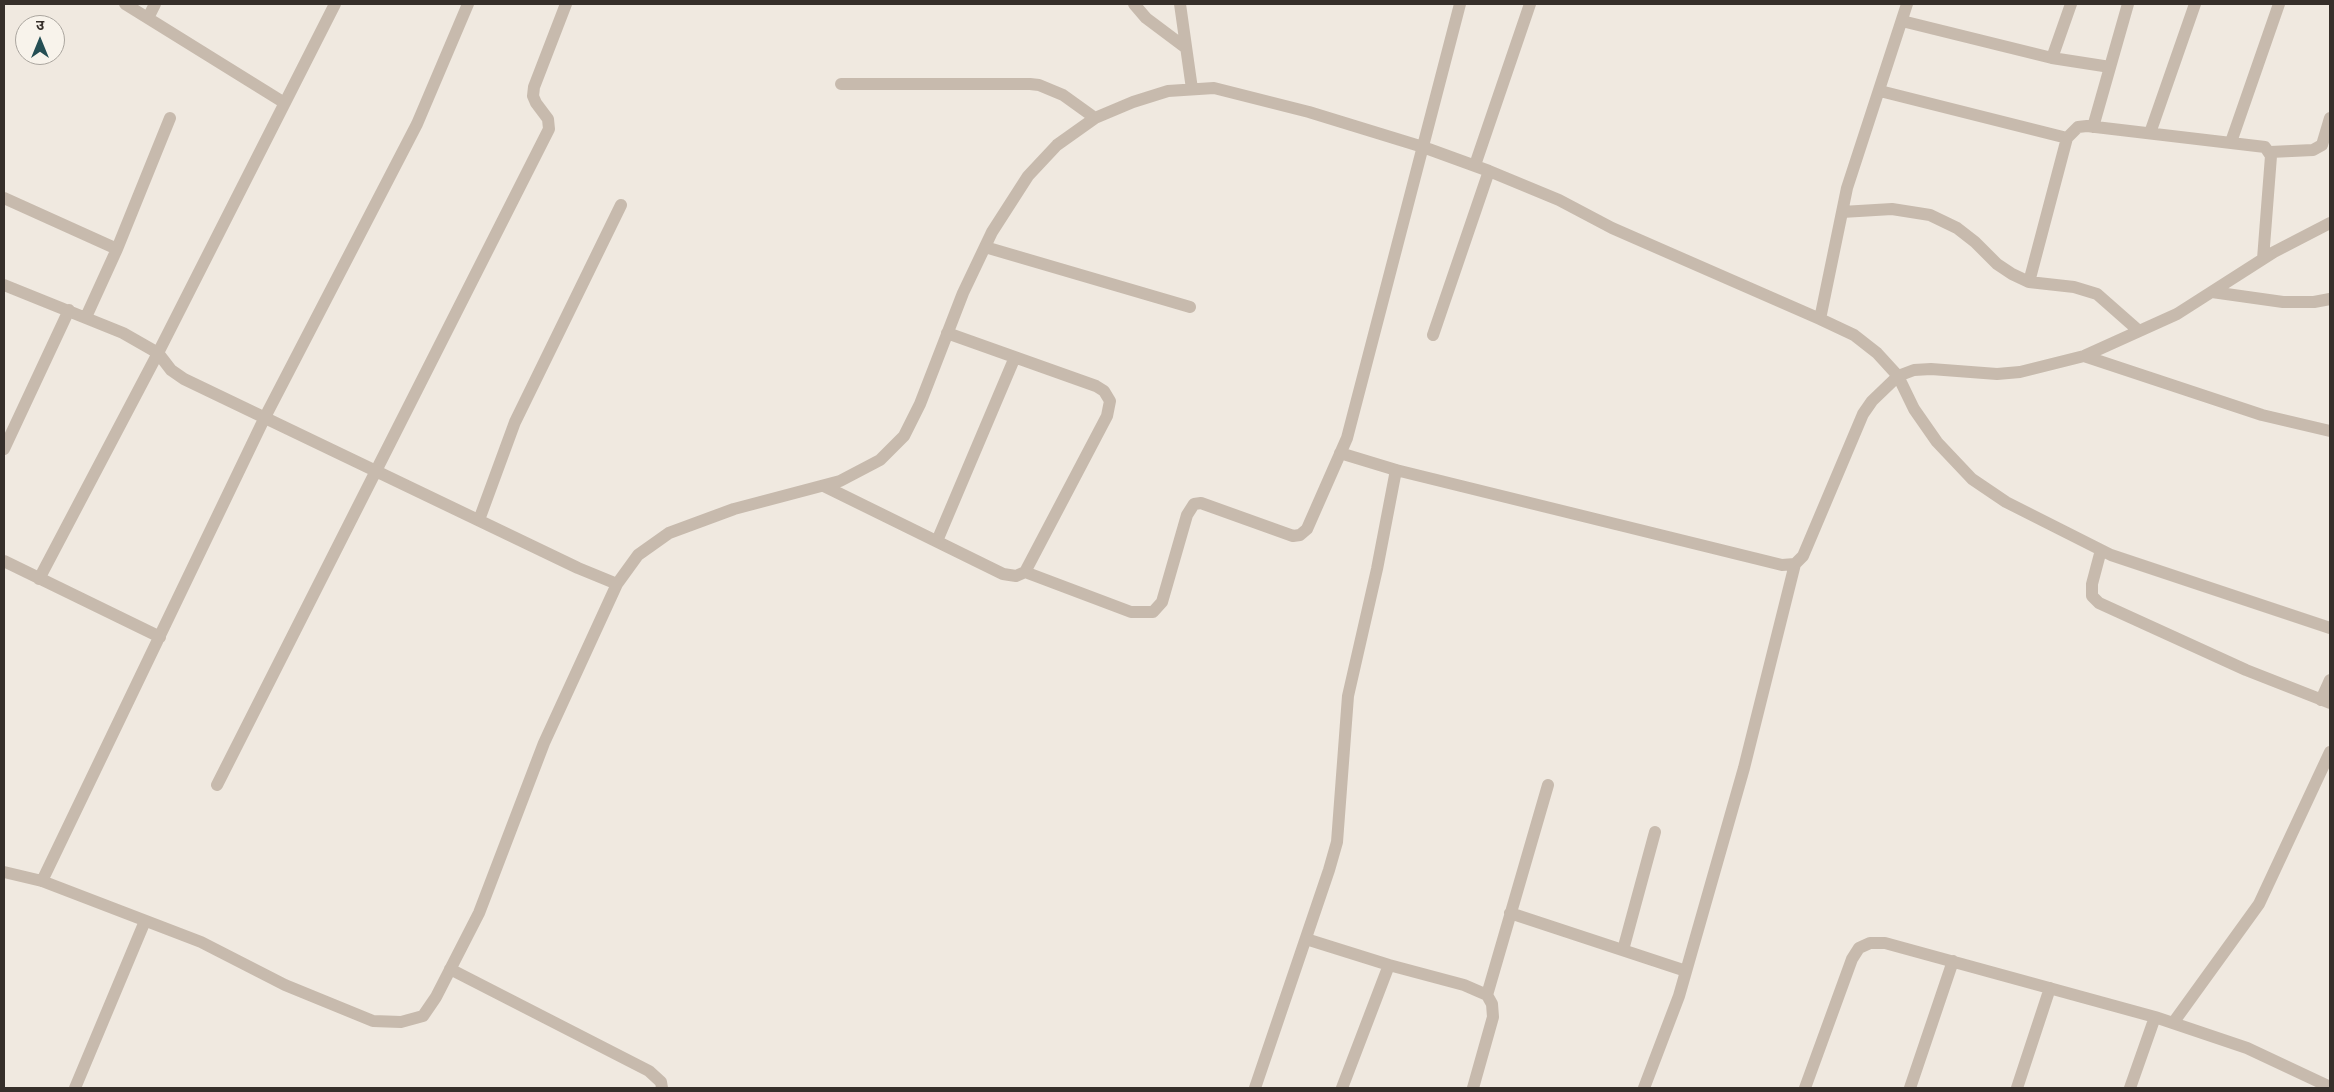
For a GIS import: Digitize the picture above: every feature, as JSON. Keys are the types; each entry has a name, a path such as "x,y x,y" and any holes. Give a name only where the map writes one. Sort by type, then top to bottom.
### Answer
{"street":[{"path":"125,4 284,102"},
{"path":"148,18 155,4"},
{"path":"39,579 158,352 335,4"},
{"path":"42,881 264,418 416,124 468,4"},
{"path":"217,785 549,129 548,119 533,96 534,87 566,4"},
{"path":"1134,4 1146,18 1186,48"},
{"path":"1180,4 1192,89"},
{"path":"1025,572 1131,612 1153,612 1162,602 1190,507 1194,504 1201,503 1293,536 1300,535 1306,529 1346,438 1460,4"},
{"path":"1475,165 1530,4"},
{"path":"1820,319 1847,188 1907,4"},
{"path":"2052,58 2072,4"},
{"path":"2093,127 2128,4"},
{"path":"2150,133 2194,4"},
{"path":"2231,142 2279,4"},
{"path":"1902,22 2052,58 2110,67"},
{"path":"841,84 1039,85 1063,95 1095,118"},
{"path":"4,872 42,881 201,942 285,985 373,1021 401,1022 423,1016 479,913 544,743 617,584 638,555 669,533 734,509 840,481 880,460 904,436 920,404 963,292 985,247 1028,176 1056,145 1095,118 1133,102 1168,91 1214,88 1309,112 1475,165 1559,200 1612,228 1820,319 1854,335 1878,353 1898,376 1914,409 1937,442 1972,479 2006,502 2101,550 2330,628"},
{"path":"1880,91 2067,138"},
{"path":"86,317 117,249 170,118"},
{"path":"2270,152 2313,150 2322,145 2330,118"},
{"path":"2029,282 2067,138 2078,127 2150,133 2265,147 2271,156 2263,259"},
{"path":"1434,335 1489,171"},
{"path":"4,198 117,249"},
{"path":"479,520 515,422 621,204"},
{"path":"1842,212 1892,209 1930,215 1957,228 1975,242 1997,264 2012,274 2029,282 2074,287 2097,294 2139,331"},
{"path":"1644,1088 1686,971 1744,768 1795,564 1803,556 1863,414 1872,401 1898,376 1914,370 1930,369 1997,374 2020,372 2084,356 2177,314 2263,259 2330,223"},
{"path":"985,247 1190,307"},
{"path":"4,285 123,333 158,352 172,370 184,379 597,577 617,584"},
{"path":"2212,292 2283,302 2330,299"},
{"path":"4,449 69,310"},
{"path":"824,486 1003,574 1016,576 1025,572 1107,416 1110,401 1104,391 1096,386 947,333"},
{"path":"2084,356 2262,415 2330,431"},
{"path":"937,541 1015,357"},
{"path":"1340,453 1396,470 1782,565 1795,564"},
{"path":"1255,1088 1337,842 1348,696 1377,569 1396,470"},
{"path":"2101,550 2092,584 2092,596 2099,603 2246,670 2326,701 2330,680"},
{"path":"4,562 160,637"},
{"path":"2173,1023 2259,904 2330,752"},
{"path":"1486,994 1548,785"},
{"path":"1623,950 1656,832"},
{"path":"1510,913 1686,971"},
{"path":"75,1088 145,921"},
{"path":"1306,939 1388,965 1464,985 1486,994 1492,1004 1493,1016 1473,1088"},
{"path":"1805,1088 1852,960 1859,948 1870,943 1885,943 2155,1017 2247,1048 2330,1087"},
{"path":"1910,1088 1953,961"},
{"path":"1342,1088 1388,965"},
{"path":"450,969 649,1071 661,1082 662,1088"},
{"path":"2018,1088 2050,988"},
{"path":"2130,1088 2155,1017"}]}
